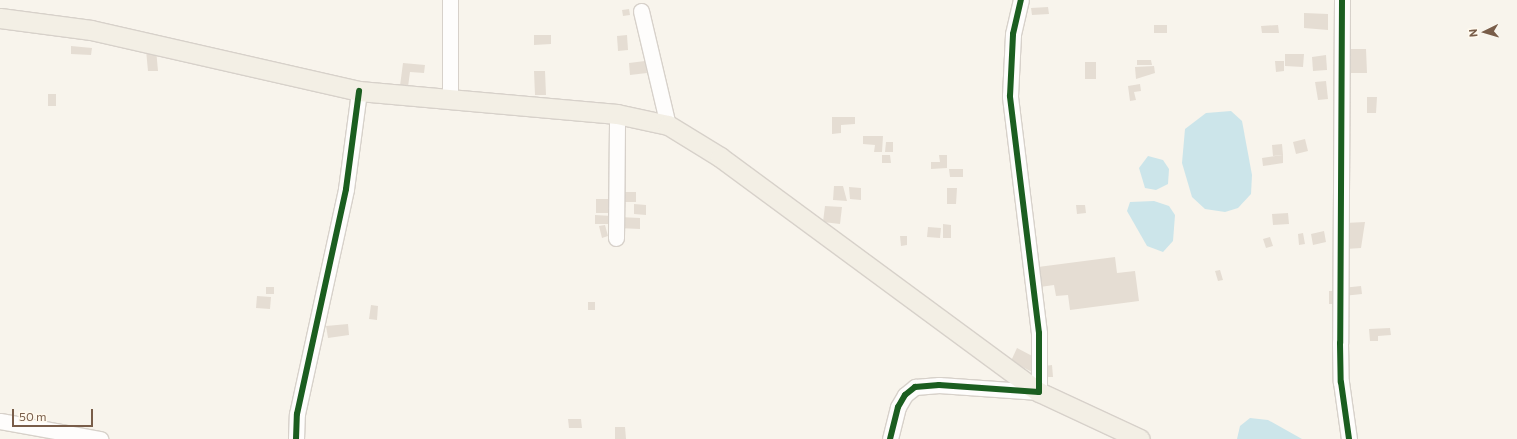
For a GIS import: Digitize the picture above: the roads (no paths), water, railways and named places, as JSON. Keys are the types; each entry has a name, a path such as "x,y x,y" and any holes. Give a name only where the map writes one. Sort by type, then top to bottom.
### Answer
{"main road":[{"path":"0,18 90,30 360,91 617,114 668,125 720,157 1039,392 1140,439"}],"street":[{"path":"450,0 450,98"},
{"path":"890,439 898,407 905,395 915,387 939,385 1039,392 1039,333 1010,96 1013,34 1021,0"},
{"path":"1342,0 1340,343 1349,439"},
{"path":"641,11 668,125"},
{"path":"296,439 297,414 346,189 360,91"},
{"path":"616,238 617,114"},
{"path":"0,421 100,439"}],"water":[{"path":"1231,111 1242,121 1252,175 1251,194 1238,208 1225,212 1205,209 1192,197 1182,163 1185,129 1206,113"},
{"path":"1148,156 1163,160 1169,169 1168,184 1156,190 1145,188 1139,168"},
{"path":"1154,201 1169,206 1175,215 1173,241 1163,252 1147,246 1127,211 1130,202"},
{"path":"1250,418 1268,420 1302,439 1237,439 1240,426"}]}
